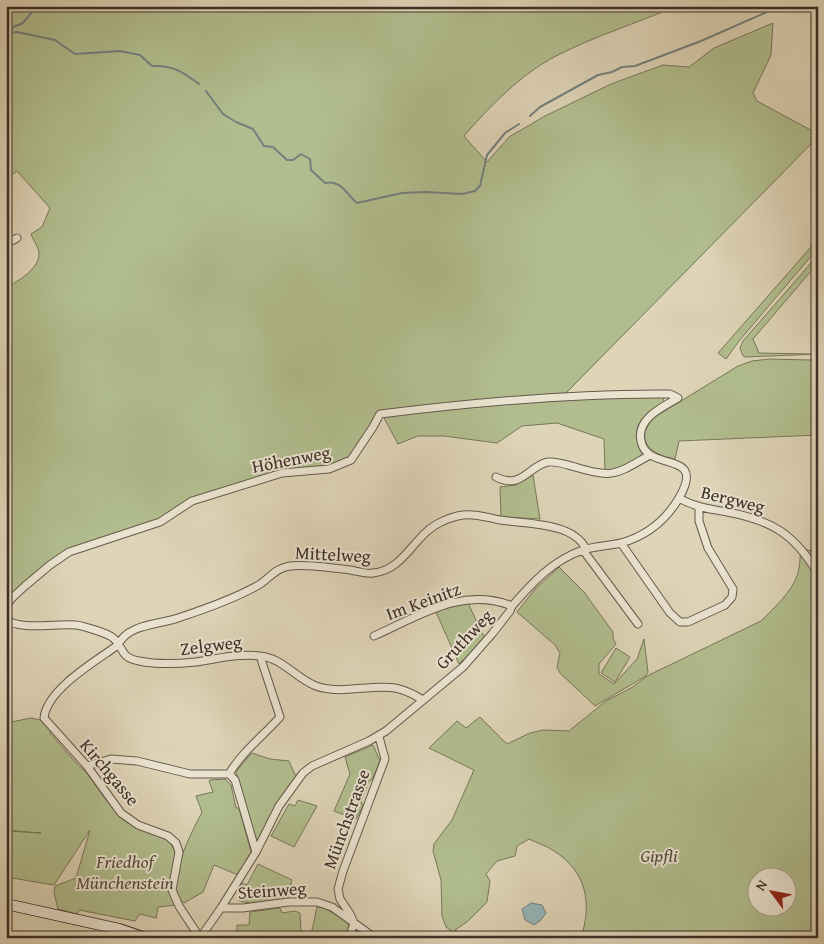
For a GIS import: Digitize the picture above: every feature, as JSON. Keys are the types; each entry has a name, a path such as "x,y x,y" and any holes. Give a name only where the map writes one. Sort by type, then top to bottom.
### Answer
{"main road":[{"path":"6,904 119,929 144,938"}],"street":[{"path":"6,244 17,238"},
{"name":"Höhenweg","path":"6,607 11,599 25,586 69,552 160,522 192,500 282,474 329,469 351,460 380,414 491,401 556,396 670,394 678,398 648,417 642,428 640,439 650,455"},
{"path":"496,477 509,481 521,478 527,476 540,466 552,462 592,472 616,474 650,455"},
{"name":"Gruthweg","path":"200,938 256,852 279,806 303,773 312,766 379,736 423,700 476,654 512,606 541,575 559,562 585,550 621,543 650,530 659,522 679,498 686,481 683,468 674,462 650,455"},
{"name":"Bergweg","path":"679,498 699,507 750,516 764,521 802,548 818,574"},
{"path":"621,543 675,619 680,622 688,622 725,605 732,597 734,589 708,548 699,521 699,507"},
{"name":"Mittelweg","path":"44,718 44,712 60,688 118,645 121,638 132,630 180,618 255,587 280,568 292,566 350,570 372,574 399,562 428,530 440,522 463,515 478,515 500,520 541,524 577,538 638,624"},
{"name":"Im Keinitz","path":"374,636 457,600 481,598 499,600 512,606"},
{"name":"Zelgweg","path":"6,619 12,624 22,625 78,625 112,637 124,656 131,659 172,664 226,657 260,656 276,659 315,685 338,689 396,688 410,692 423,700"},
{"path":"229,774 240,758 248,752 280,717 260,656"},
{"path":"818,669 816,676 818,683"},
{"name":"Kirchgasse","path":"44,718 87,766 121,812 138,825 168,836 176,843 178,852 172,890 178,906 200,938"},
{"name":"Münchstrasse","path":"354,923 340,899 338,889 385,758 379,736"},
{"path":"87,766 111,759 137,761 190,774 229,774 235,780 256,852"},
{"name":"Steinweg","path":"221,908 243,908 289,902 317,902 332,907 375,938"},
{"path":"349,938 354,923"}],"green space":[{"path":"6,6 677,6 586,42 543,63 518,81 484,113 464,136 487,162 509,137 545,116 611,84 663,65 689,67 714,48 773,23 771,55 753,93 757,101 818,134 818,137 565,394 381,411 351,460 338,466 282,473 192,500 160,522 69,552 50,565 6,607 6,287 22,278 36,264 39,251 31,234 42,227 50,208 17,171 6,179"},
{"path":"818,239 818,248 726,359 718,353"},
{"path":"818,255 818,263 753,339 759,353 818,354 743,356 740,348 743,341"},
{"path":"818,358 818,435 679,441 675,459 659,454 647,445 645,433 648,425 655,417 738,366 752,361 769,359 810,360"},
{"path":"660,396 664,402 644,417 637,429 641,456 617,470 605,473 604,439 557,423 522,426 497,443 444,436 418,436 398,444 383,416 555,398"},
{"path":"533,475 540,519 501,517 500,487 515,485"},
{"name":"Gipfli","path":"801,548 818,553 818,921 806,938 581,938 586,913 586,901 580,879 565,859 551,849 529,839 517,846 515,856 497,861 486,874 490,881 487,902 467,922 455,930 466,938 461,938 446,927 442,916 441,880 433,851 434,844 452,820 474,770 429,748 457,721 466,728 480,717 507,744 530,733 543,730 569,731 606,701 631,688 649,675 761,621 792,586 796,580"},
{"path":"559,567 584,592 613,632 616,644 599,664 599,674 614,684 637,659 644,639 648,672 646,676 595,706 560,673 557,667 560,653 555,645 517,612 535,589"},
{"path":"468,603 485,639 459,664 436,612 454,605"},
{"path":"616,648 630,657 615,682 601,673"},
{"name":"Friedhof Münchenstein","path":"31,718 40,720 51,731 50,733 86,772 122,819 167,839 171,844 176,853 174,868 176,905 158,907 156,918 140,914 135,921 79,910 77,914 58,909 54,893 55,886 76,878 90,830 54,885 6,877 6,831 41,833 6,830 6,723"},
{"path":"373,745 380,761 373,778 368,783 361,801 363,806 356,819 334,811 350,774 345,757"},
{"path":"252,753 270,759 289,761 296,777 276,805 256,840 236,772"},
{"name":"Friedhof Münchenstein","path":"225,779 231,785 236,808 239,808 251,852 238,875 214,865 203,892 184,903 178,896 175,886 186,845 202,812 196,796 213,792 210,780"},
{"path":"298,800 317,806 294,847 271,836 289,804 295,806"},
{"path":"258,864 292,880 287,900 256,904 239,901 243,891 239,889 242,883 247,885"},
{"path":"317,907 325,908 349,923 347,938 259,938 258,933 237,933 237,925 249,925 250,912 280,908 282,913 295,911 300,913 301,932 311,935"}],"water":[{"path":"531,903 542,905 546,913 534,925 525,920 522,909"}],"waterway":[{"path":"6,42 9,40 13,27 23,23 32,12 47,7 62,9 64,6"},
{"path":"530,116 540,107 598,75 612,72 622,67 635,66 701,41 776,8"},
{"path":"11,33 17,32 55,40 75,54 120,51 140,55 152,66 177,70 199,84"},
{"path":"206,91 223,114 253,129 264,146 273,147 287,160 293,160 301,154 310,159 311,170 325,183 331,182 340,185 357,203 402,193 462,194 475,191 480,186 487,155 505,133 519,124"}]}
